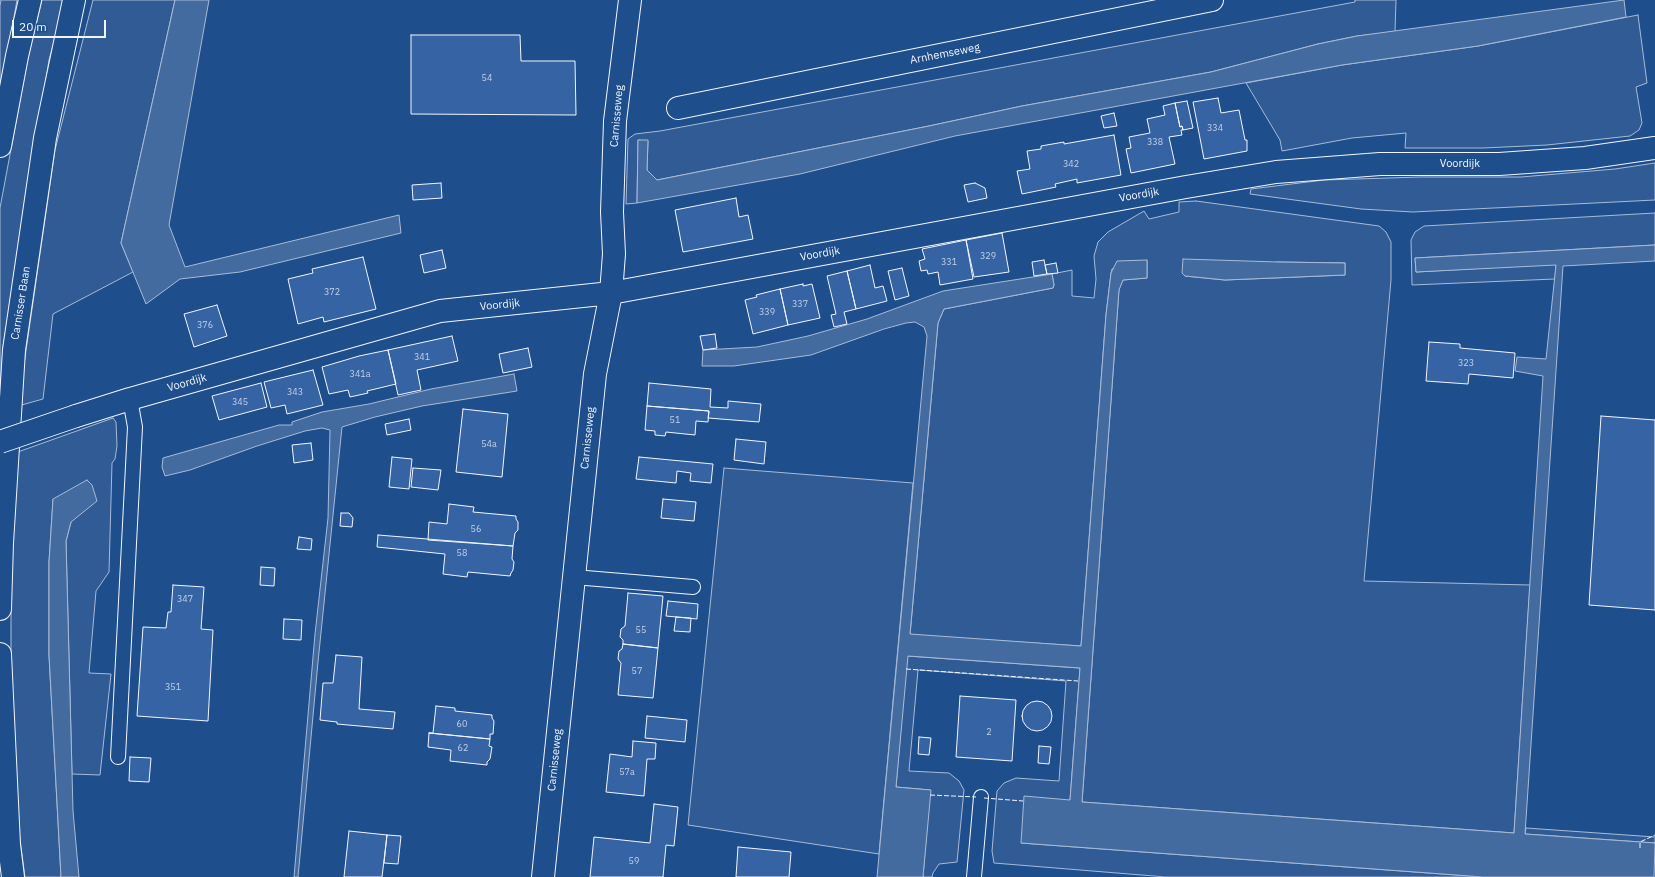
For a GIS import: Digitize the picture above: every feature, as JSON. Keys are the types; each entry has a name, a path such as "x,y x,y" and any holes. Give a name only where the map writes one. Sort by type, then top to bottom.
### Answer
{"street":[{"path":"0,146 17,56 30,0"},
{"name":"Carnisser Baan","path":"0,609 2,543 14,350 45,138 74,0"},
{"name":"Carnisseweg","path":"543,877 595,374 611,293 614,254 612,212 615,121 630,0"},
{"name":"Arnhemseweg","path":"678,108 1212,0"},
{"name":"Voordijk","path":"0,442 76,416 440,311 611,293 1101,202 1276,172 1380,164 1499,164 1585,158 1655,148"},
{"path":"0,654 9,845 13,877"}],"lane":[{"path":"118,757 136,427 130,400"},
{"path":"574,577 693,587"},
{"path":"974,877 980,797"}],"shaded area":[{"path":"1,0 17,0 0,95 0,6"},
{"path":"42,0 65,0 49,60 3,347 0,395 0,208 28,58"},
{"path":"93,0 175,0 121,243 133,272 53,314 43,399 18,406 55,150"},
{"path":"175,0 209,0 169,225 185,267 399,215 401,233 240,272 180,279 146,304 121,243"},
{"path":"1355,0 1396,0 1395,32 1357,36 1318,44 1211,72 1022,106 657,180 647,170 648,141 638,140 637,203 626,204 628,139 635,134 660,131 1355,2"},
{"path":"1624,0 1626,17 1478,46 1342,65 955,136 800,174 637,203 638,140 648,140 647,170 657,180 1022,106 1211,72 1318,44 1357,36"},
{"path":"1638,15 1647,83 1636,87 1642,123 1639,130 1630,136 1547,145 1483,148 1405,148 1406,133 1352,138 1282,151 1280,140 1246,83 1342,65 1478,46"},
{"path":"1655,163 1655,200 1413,212 1361,209 1250,194 1251,189 1324,180 1420,177 1521,177 1615,169"},
{"path":"1196,201 1379,226 1386,232 1391,242 1391,280 1364,581 1530,585 1514,833 1082,802 1119,289 1123,280 1147,278 1147,260 1112,269 1111,273 1106,315 1081,646 910,635 938,323 944,309 1053,288 1054,285 1052,274 1072,270 1072,296 1094,298 1096,279 1094,256 1098,242 1108,232 1144,211 1149,219 1179,212 1179,202","holes":["1278,262 1345,263 1345,275 1225,280 1185,276"]},
{"path":"1655,213 1655,245 1415,258 1416,272 1556,264 1555,279 1412,285 1411,240 1415,232 1424,226"},
{"path":"1655,245 1655,261 1563,266 1525,834 1655,843 1654,877 1483,877 1021,843 1024,796 1070,800 1080,668 908,656 896,787 931,790 923,877 877,877 927,336 924,327 915,322 906,323 884,329 811,355 734,366 702,366 703,350 757,347 808,336 867,319 943,291 1052,274 1054,285 1053,288 944,309 938,323 910,634 1081,646 1106,315 1111,273 1117,261 1147,260 1147,278 1123,280 1119,290 1082,802 1514,833 1543,376 1515,371 1517,357 1546,359 1556,265 1416,272 1415,258"},
{"path":"1183,259 1345,263 1345,275 1225,280 1185,276 1182,273"},
{"path":"514,374 517,391 422,406 375,417 342,427 298,877 294,877 315,634 328,518 330,430 322,428 305,431 257,446 190,470 165,476 162,467 163,458 279,425 292,425 292,422 322,412 369,404 431,389"},
{"path":"113,418 116,422 117,446 115,459 112,463 109,572 96,591 89,673 111,674 100,775 72,774 66,541 71,522 53,499 49,562 49,655 61,877 25,877 18,824 11,689 11,591 15,453"},
{"path":"724,468 913,483 879,854 688,825"},
{"path":"87,480 92,485 97,501 71,522 66,541 73,811 79,877 61,877 49,655 49,562 53,499"},
{"path":"907,656 1080,668 1070,800 1021,843 1483,877 1166,877 994,863 992,851 997,791 1004,783 1016,778 1059,781 1066,681 918,670 909,771 949,773 959,781 964,790 957,862 939,864 932,877 923,877 930,790 896,787"},
{"path":"1526,828 1655,837 1655,843 1525,834"}],"building":[{"path":"411,35 520,35 521,61 575,61 576,115 411,114"},
{"path":"1218,98 1221,113 1239,110 1245,140 1247,140 1247,151 1204,159 1193,102"},
{"path":"1187,101 1193,128 1183,130 1182,126 1180,127 1175,103"},
{"path":"1175,103 1180,127 1182,126 1183,130 1181,130 1182,135 1169,137 1175,164 1131,173 1126,149 1131,148 1129,137 1150,133 1147,119 1165,115 1163,106"},
{"path":"1114,113 1117,126 1104,128 1101,116"},
{"path":"1114,135 1121,175 1077,183 1077,179 1055,184 1056,187 1022,194 1017,171 1030,169 1027,151 1041,149 1041,146 1064,142 1064,144"},
{"path":"441,183 442,198 413,200 412,185"},
{"path":"975,183 985,188 987,198 968,202 964,185"},
{"path":"736,198 739,217 748,215 753,239 683,252 675,210"},
{"path":"1002,233 1009,272 974,277 966,240"},
{"path":"966,240 973,279 940,285 938,272 928,274 927,270 921,271 919,261 925,259 922,249"},
{"path":"442,250 446,268 424,273 420,255"},
{"path":"363,257 376,309 324,322 323,317 298,324 288,279 313,273 312,269"},
{"path":"1044,260 1047,274 1034,276 1032,262"},
{"path":"1056,263 1058,273 1047,274 1045,265"},
{"path":"870,265 875,288 883,286 887,301 856,309 847,271"},
{"path":"902,268 909,296 895,300 888,271"},
{"path":"847,271 856,309 844,312 847,324 834,327 831,315 836,314 827,276"},
{"path":"803,284 803,286 812,284 820,318 788,325 780,289"},
{"path":"780,289 788,325 753,334 745,300 757,297 756,295"},
{"path":"217,305 227,336 194,347 184,314"},
{"path":"715,334 717,348 703,350 700,336"},
{"path":"452,336 458,361 417,370 421,390 398,395 388,350"},
{"path":"1429,342 1460,344 1460,348 1515,353 1513,378 1469,374 1468,384 1426,381"},
{"path":"528,348 532,367 503,373 499,354"},
{"path":"388,350 396,384 350,397 348,390 329,394 322,367 359,356"},
{"path":"313,370 323,405 287,414 285,405 271,408 264,382"},
{"path":"261,383 267,407 219,420 212,396"},
{"path":"649,383 711,389 710,407 728,408 728,401 761,404 759,422 708,418 709,411 647,406"},
{"path":"647,406 709,411 708,422 696,421 695,435 666,432 665,436 655,435 655,431 645,430"},
{"path":"463,409 508,414 502,477 456,472"},
{"path":"1601,416 1655,420 1655,610 1589,605"},
{"path":"409,419 411,430 387,435 385,424"},
{"path":"736,439 766,442 764,464 734,460"},
{"path":"311,443 313,460 294,463 292,445"},
{"path":"392,457 412,459 409,489 389,487"},
{"path":"639,457 713,464 711,483 690,481 691,473 677,471 676,483 636,479"},
{"path":"413,468 441,470 438,490 411,487"},
{"path":"663,499 696,502 694,521 661,518"},
{"path":"449,504 474,507 473,512 516,516 518,530 515,533 513,546 428,540 429,522 447,524"},
{"path":"341,513 349,513 353,518 352,527 340,526"},
{"path":"378,535 513,546 513,570 510,576 468,572 467,577 443,574 445,554 377,547"},
{"path":"299,537 312,539 311,550 297,549"},
{"path":"261,567 275,568 274,586 260,585"},
{"path":"173,585 204,587 201,629 213,630 208,721 137,716 143,627 166,628 168,612 171,612"},
{"path":"628,593 663,596 658,648 623,644 623,640 620,637 621,629 625,626"},
{"path":"668,601 698,604 697,619 666,616"},
{"path":"676,617 691,618 690,632 674,631"},
{"path":"284,619 302,620 301,640 283,639"},
{"path":"623,644 658,648 653,698 618,695 621,663 618,659 619,651 622,649"},
{"path":"336,655 362,657 359,709 395,712 393,729 337,724 337,722 320,720 323,683 333,683"},
{"path":"960,696 1016,700 1012,761 956,757"},
{"path":"1037,701 1048,705 1052,716 1048,727 1037,731 1026,727 1022,716 1026,705"},
{"path":"436,706 455,708 455,711 492,715 494,721 493,734 490,734 490,739 429,733 433,733"},
{"path":"647,716 687,720 685,742 645,738"},
{"path":"429,733 490,739 489,746 492,747 490,759 487,762 487,765 450,761 451,750 428,747"},
{"path":"919,737 931,738 929,755 918,754"},
{"path":"633,741 656,743 655,759 647,759 644,796 606,792 610,754 632,757"},
{"path":"1039,746 1051,747 1049,764 1038,763"},
{"path":"130,757 151,758 149,782 129,781"},
{"path":"654,804 678,807 674,846 666,845 663,877 590,877 594,837 650,843"},
{"path":"349,831 387,835 382,877 344,877"},
{"path":"387,835 401,836 398,864 384,863"},
{"path":"738,847 791,852 789,877 736,877"}],"fence":[{"path":"906,669 1078,681"},
{"path":"930,795 976,797"},
{"path":"984,798 1023,801"},
{"path":"1640,848 1640,842 1655,835"}]}
